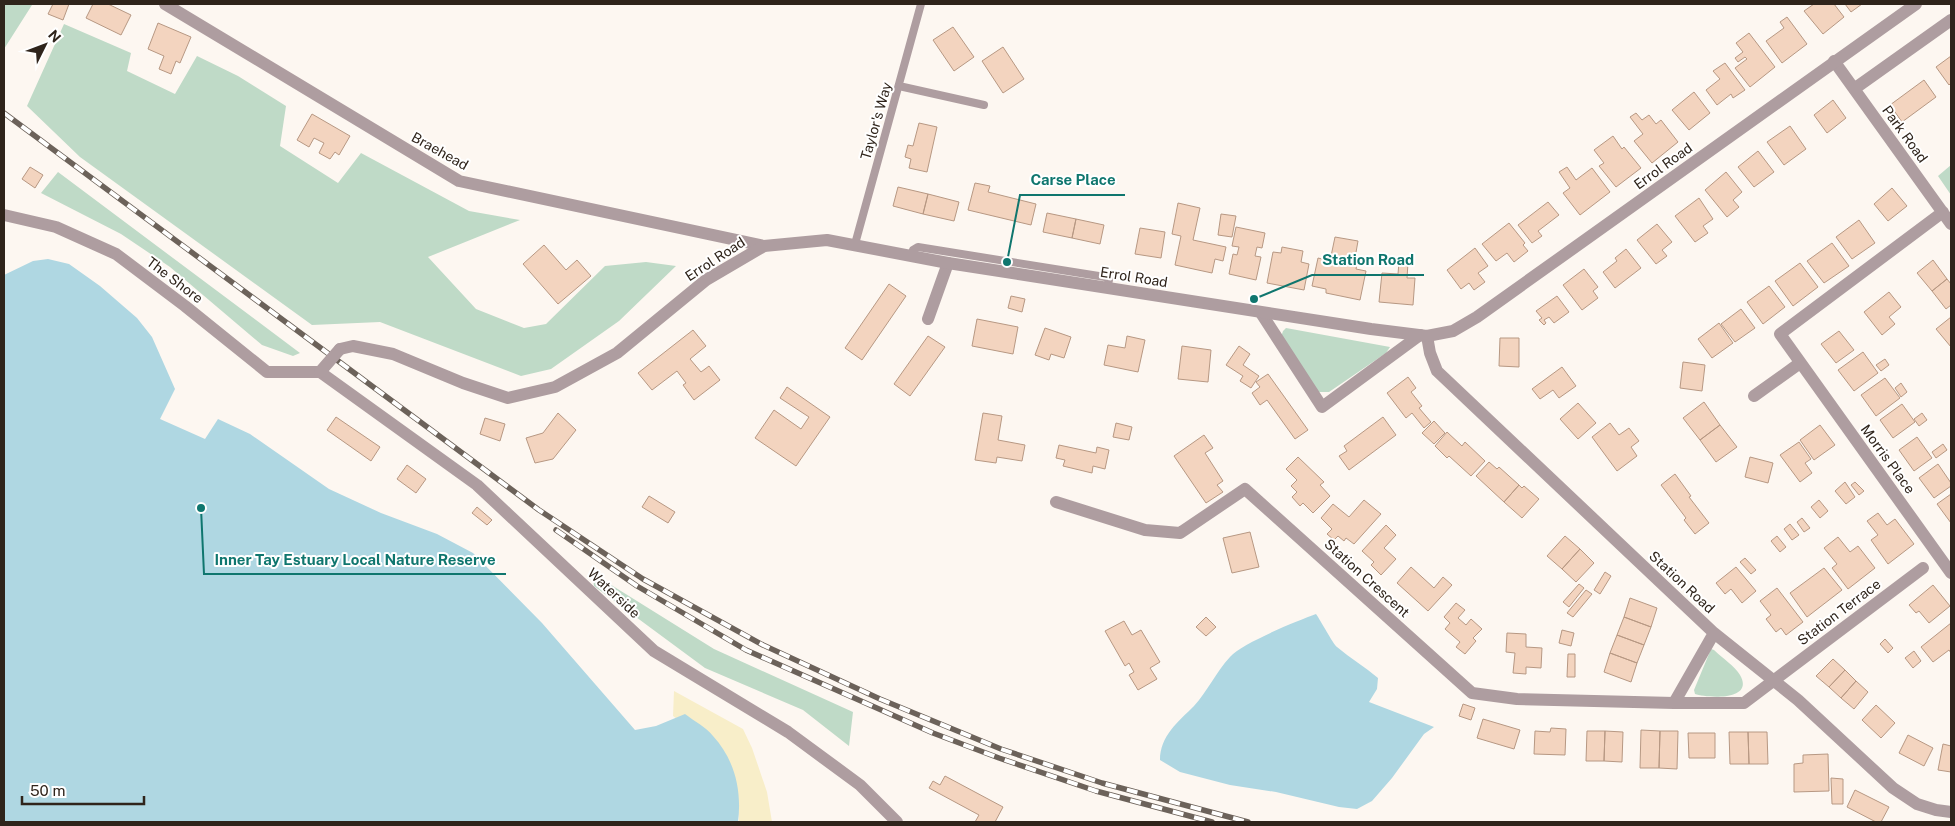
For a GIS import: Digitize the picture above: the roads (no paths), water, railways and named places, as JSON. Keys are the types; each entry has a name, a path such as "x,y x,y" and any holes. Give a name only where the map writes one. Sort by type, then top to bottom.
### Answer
{"street":[{"name":"Braehead","path":"165,4 459,182 764,246"},
{"name":"Errol Road","path":"320,372 340,349 353,346 393,354 463,383 508,398 555,387 618,353 706,280 764,246 826,240 948,263 1261,313 1423,335 1453,330 1477,317 1916,4"},
{"path":"1854,90 1951,20"},
{"name":"Park Road","path":"1834,62 1951,224"},
{"name":"Morris Place","path":"1943,212 1780,334 1951,573"},
{"name":"The Shore","path":"4,215 56,227 116,254 185,306 267,372 320,372"},
{"path":"928,319 948,263"},
{"name":"Errol Road","path":"1261,313 1322,406 1423,335"},
{"name":"Station Road","path":"1423,335 1437,371 1714,633 1798,700 1894,788 1917,804 1951,812"},
{"path":"1754,396 1800,363"},
{"name":"Waterside","path":"320,372 478,485 654,651 788,732 860,785 897,822"},
{"name":"Station Crescent","path":"1056,502 1145,530 1180,532 1245,489 1472,693 1517,699 1744,703 1772,680"},
{"name":"Station Terrace","path":"1772,680 1923,568"},
{"path":"1674,703 1714,633"}],"lane":[{"name":"Taylor's Way","path":"855,244 921,4"},
{"path":"899,86 984,105"},
{"path":"910,255 918,247 1105,277 1109,280 1107,288"}],"water":[{"path":"48,259 69,264 100,286 137,318 152,337 175,389 160,419 205,439 218,419 250,434 329,489 381,513 437,534 473,553 542,623 635,730 656,726 685,714 710,733 721,745 732,766 738,787 738,822 4,822 4,275 33,261"},
{"path":"1316,614 1337,647 1378,678 1377,689 1369,702 1434,727 1424,734 1392,778 1372,801 1357,809 1339,807 1276,792 1230,785 1180,772 1160,760 1163,744 1171,730 1199,700 1220,669 1236,651 1257,639"}],"railway":[{"path":"4,113 539,510 643,579 763,645 880,699 1001,749 1102,783 1248,822"},
{"path":"556,530 637,586 746,650 933,733 999,758 1096,791 1212,822"}],"place":[{"name":"Carse Place","path":"1007,262"},
{"name":"Station Road","path":"1254,299"},
{"name":"Inner Tay Estuary Local Nature Reserve","path":"201,508"}]}
